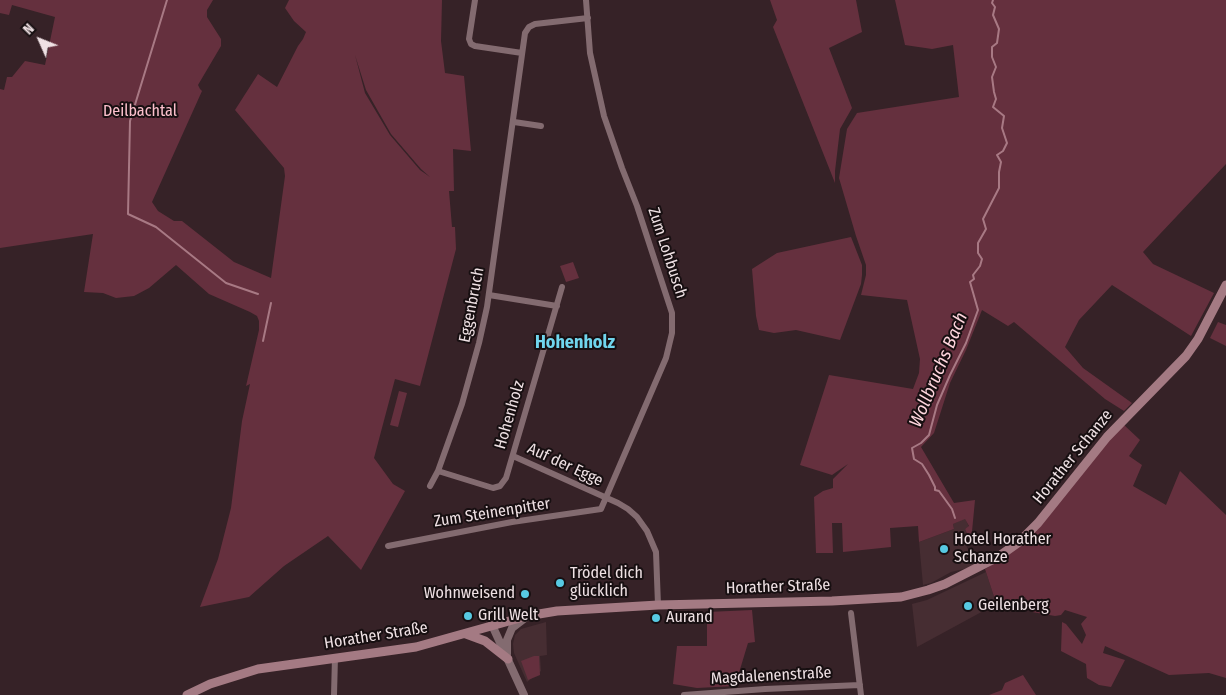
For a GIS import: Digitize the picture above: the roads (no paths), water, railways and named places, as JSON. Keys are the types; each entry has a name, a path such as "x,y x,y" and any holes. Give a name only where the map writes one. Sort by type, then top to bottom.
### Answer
{"main road":[{"name":"Horather Schanze","path":"901,596 945,584 983,566 1019,542 1054,504 1107,437 1186,356 1198,339 1226,285"},
{"name":"Horather Straße","path":"187,695 210,684 258,668 416,648 527,616 574,610 658,605 901,596"},
{"path":"466,634 485,641 508,659"}],"street":[{"path":"475,0 469,39 470,44 522,53"},
{"name":"Zum Lohbusch","path":"586,0 590,53 604,116 657,264 672,314 673,325 666,358 602,509"},
{"name":"Eggenbruch","path":"430,486 438,471 480,343 489,296 525,33 529,27 535,24 588,18"},
{"path":"514,122 541,126"},
{"name":"Hohenholz","path":"438,471 493,488 500,486 506,478 562,287"},
{"path":"489,296 557,306"},
{"name":"Auf der Egge","path":"513,456 628,509 637,517 653,543 657,569 658,605"},
{"name":"Zum Steinenpitter","path":"388,546 493,526 602,509"},
{"path":"851,613 861,695"},
{"path":"508,659 507,640 512,628 527,616"},
{"path":"492,626 524,695"},
{"path":"334,695 335,658"},
{"name":"Magdalenenstraße","path":"684,695 772,692 860,685"}],"waterway":[{"path":"167,0 130,121 128,214 156,227 226,283 258,294"},
{"name":"Wollbruchs Bach","path":"955,518 952,509 939,491 935,490 922,464 914,459 912,448 929,435 937,405 966,343 978,310 970,282 974,279 973,275 980,266 982,259 978,253 978,243 986,229 983,219 999,188 1001,162 997,155 1003,151 1007,143 1002,128 1004,116 993,107 996,99 992,77 996,67 992,57 992,47 997,43 999,29 993,15 995,7 992,3 993,0"},
{"path":"263,341 271,303"}],"place":[{"name":"Hotel Horather Schanze","path":"944,549"},
{"name":"Trödel dich glücklich","path":"560,583"},
{"name":"Wohnweisend","path":"525,594"},
{"name":"Geilenberg","path":"968,606"},
{"name":"Grill Welt","path":"468,616"},
{"name":"Aurand","path":"656,618"}],"district":[{"name":"Hohenholz","path":"575,343"}],"park label":[{"name":"Deilbachtal","path":"140,112"}]}
